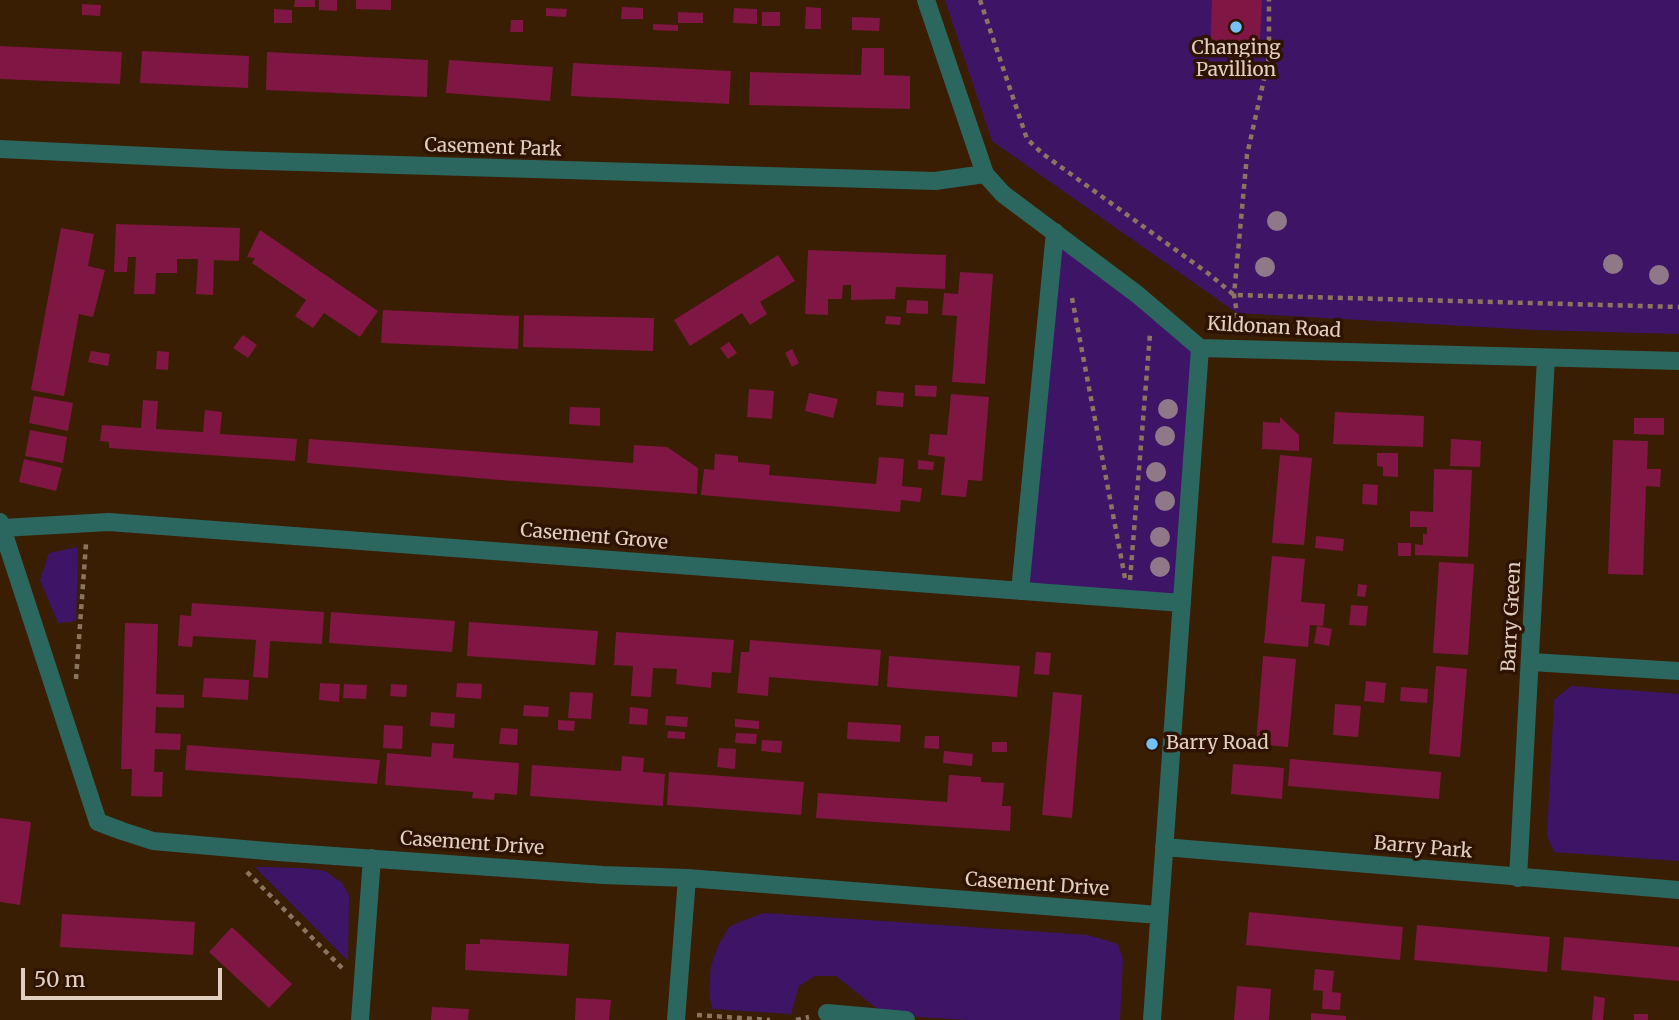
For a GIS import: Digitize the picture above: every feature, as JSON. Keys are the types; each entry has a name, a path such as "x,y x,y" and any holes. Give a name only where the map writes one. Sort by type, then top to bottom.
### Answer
{"street":[{"name":"Kildonan Road","path":"926,0 985,174 1003,194 1164,317 1200,348 1679,361"},
{"name":"Casement Park","path":"0,149 231,160 935,181 985,174"},
{"path":"1020,592 1055,232"},
{"path":"1152,1020 1200,348"},
{"name":"Barry Green","path":"1518,878 1546,358"},
{"name":"Casement Grove","path":"1,525 87,522 411,543 1182,603"},
{"name":"Casement Drive","path":"1,525 98,822 153,841 603,875 687,878 1160,915"},
{"path":"1531,662 1679,671"},
{"name":"Barry Park","path":"1164,847 1679,890"},
{"path":"360,1020 372,858"},
{"path":"676,1016 687,878"},
{"path":"827,1013 906,1020"}],"path":[{"path":"980,0 1027,139 1042,154 1209,274 1234,295 1679,307"},
{"path":"1232,350 1237,313 1234,295 1247,155 1269,57 1269,0"},
{"path":"1071,291 1129,600"},
{"path":"1129,600 1150,334 1164,317"},
{"path":"75,688 87,522"},
{"path":"220,846 362,988"},
{"path":"676,1016 770,1020"}],"shaded area":[{"path":"945,0 1679,0 1679,334 1535,330 1237,313 992,141"},
{"path":"1055,234 1200,349 1184,603 1020,591"},
{"path":"78,547 76,621 58,623 40,580 49,553"},
{"path":"1571,686 1679,694 1679,861 1554,852 1547,836 1554,700"},
{"path":"255,867 325,871 342,883 349,895 348,961"},
{"path":"763,913 1088,935 1118,944 1123,960 1120,1020 967,1020 885,1015 836,976 815,976 799,986 791,1014 712,1009 709,992 711,966 718,946 730,926"}],"building":[{"path":"295,0 315,0 315,7 294,7"},
{"path":"319,0 337,0 337,11 319,10"},
{"path":"356,0 391,0 391,10 356,9"},
{"name":"Changing Pavillion","path":"1212,0 1262,0 1259,56 1210,54"},
{"path":"82,4 101,5 100,16 82,15"},
{"path":"622,7 643,8 643,19 621,19"},
{"path":"806,7 821,8 821,29 805,29"},
{"path":"546,8 567,9 566,17 546,16"},
{"path":"734,8 757,9 757,24 733,23"},
{"path":"274,9 292,10 292,23 274,23"},
{"path":"678,12 703,13 703,23 678,23"},
{"path":"762,12 780,12 780,26 762,26"},
{"path":"852,17 880,18 879,31 852,30"},
{"path":"511,20 523,20 523,32 510,32"},
{"path":"653,24 678,25 678,31 653,30"},
{"path":"0,46 122,52 120,84 0,79"},
{"path":"862,48 884,48 884,75 910,76 910,109 749,105 750,72 861,75"},
{"path":"142,51 249,56 248,88 140,83"},
{"path":"267,52 428,60 427,97 266,90"},
{"path":"449,60 553,67 550,101 446,93"},
{"path":"573,63 731,71 729,104 571,96"},
{"path":"116,224 240,228 239,261 214,260 213,295 196,294 198,259 177,259 177,273 156,273 155,294 134,294 136,257 128,257 127,272 114,272"},
{"path":"61,228 94,234 88,266 105,270 93,317 79,314 64,396 31,390"},
{"path":"260,230 378,311 360,337 324,313 313,328 295,316 306,300 252,263 255,258 247,257"},
{"path":"808,250 946,255 945,289 896,287 895,299 851,300 851,285 843,285 842,299 828,299 828,315 805,314"},
{"path":"778,255 795,281 760,302 767,314 750,325 742,313 690,346 674,320"},
{"path":"960,272 993,274 985,384 952,382 957,316 942,315 944,293 958,294"},
{"path":"907,300 928,301 928,314 906,313"},
{"path":"383,310 519,316 518,349 381,343"},
{"path":"524,315 654,318 653,351 523,347"},
{"path":"886,316 901,317 900,325 885,324"},
{"path":"243,335 257,345 248,358 233,348"},
{"path":"729,342 737,353 728,359 720,348"},
{"path":"792,349 799,363 792,367 785,353"},
{"path":"91,351 110,354 108,366 88,362"},
{"path":"157,351 169,352 168,370 156,369"},
{"path":"915,385 937,386 936,397 915,396"},
{"path":"749,389 774,391 772,419 747,417"},
{"path":"877,391 904,393 903,407 876,405"},
{"path":"809,393 838,399 833,418 805,411"},
{"path":"951,394 989,397 982,481 968,480 966,497 941,495 945,457 928,455 930,434 947,435"},
{"path":"34,396 73,403 68,431 29,423"},
{"path":"143,400 158,401 156,429 203,432 205,410 222,412 220,434 297,439 295,461 109,448 109,442 100,441 102,425 141,428"},
{"path":"570,407 600,408 600,426 569,424"},
{"path":"1335,412 1424,416 1423,447 1333,444"},
{"path":"1280,417 1299,435 1299,451 1262,449 1263,422 1280,423"},
{"path":"1634,418 1664,418 1664,435 1634,434"},
{"path":"30,430 67,437 63,463 25,456"},
{"path":"309,439 633,463 634,445 667,447 698,468 697,494 307,463"},
{"path":"1451,439 1481,441 1480,467 1450,466"},
{"path":"1613,440 1648,441 1647,469 1661,469 1660,487 1646,486 1643,575 1608,574"},
{"path":"1377,453 1398,453 1398,477 1383,476 1383,467 1377,466"},
{"path":"715,454 738,456 738,462 770,465 769,475 876,484 879,457 904,459 902,486 922,488 920,502 901,500 900,512 701,495 704,469 714,470"},
{"path":"1280,455 1312,458 1304,545 1272,543"},
{"path":"24,459 62,468 56,491 19,482"},
{"path":"918,460 934,462 933,470 918,469"},
{"path":"1434,469 1472,470 1468,557 1415,555 1415,544 1423,545 1423,534 1427,534 1427,527 1410,527 1410,511 1433,512"},
{"path":"1363,484 1378,485 1377,505 1362,504"},
{"path":"1316,536 1344,539 1343,551 1315,548"},
{"path":"1398,543 1411,543 1411,556 1398,556"},
{"path":"1272,556 1305,559 1301,602 1325,604 1323,626 1310,625 1308,647 1264,643"},
{"path":"1439,562 1474,564 1468,655 1433,653"},
{"path":"1358,584 1367,585 1365,597 1357,596"},
{"path":"192,603 324,612 322,644 270,641 268,678 253,677 256,640 193,636 192,647 178,646 180,615 191,616"},
{"path":"1351,605 1368,606 1366,626 1349,625"},
{"path":"331,612 455,621 452,652 329,643"},
{"path":"469,622 598,631 595,665 467,656"},
{"path":"125,623 158,624 156,694 184,695 184,708 156,707 155,733 181,734 180,750 155,749 154,772 163,772 162,797 131,796 132,769 121,769"},
{"path":"1317,626 1332,629 1329,646 1314,643"},
{"path":"616,632 734,640 731,673 712,672 711,688 676,684 677,669 653,668 651,697 631,696 633,666 614,665"},
{"path":"750,640 881,650 878,686 769,677 768,696 737,693 741,652 749,652"},
{"path":"1036,652 1051,653 1049,675 1034,674"},
{"path":"889,656 1020,666 1017,697 887,687"},
{"path":"1263,656 1296,659 1288,747 1256,744"},
{"path":"1436,666 1467,669 1460,757 1429,754"},
{"path":"204,678 249,680 248,700 202,697"},
{"path":"1366,681 1386,683 1384,703 1364,701"},
{"path":"320,683 340,684 339,702 319,700"},
{"path":"457,683 482,684 481,699 456,697"},
{"path":"344,684 367,685 366,699 343,698"},
{"path":"391,684 407,685 406,697 390,696"},
{"path":"1401,687 1428,689 1427,703 1400,701"},
{"path":"570,692 593,693 591,719 568,718"},
{"path":"1053,692 1082,695 1072,818 1042,815"},
{"path":"1335,704 1361,706 1358,737 1333,735"},
{"path":"524,705 549,707 548,717 523,716"},
{"path":"630,707 648,709 647,725 629,724"},
{"path":"431,712 455,714 454,728 430,726"},
{"path":"666,716 688,717 687,727 665,725"},
{"path":"735,719 759,721 759,729 735,727"},
{"path":"558,720 575,721 574,731 558,730"},
{"path":"848,722 901,725 900,742 847,739"},
{"path":"384,725 403,726 402,749 383,748"},
{"path":"501,728 518,729 517,745 499,744"},
{"path":"668,731 685,732 685,739 667,738"},
{"path":"736,733 757,734 756,744 735,743"},
{"path":"925,736 939,736 939,749 924,748"},
{"path":"762,740 782,741 781,753 761,751"},
{"path":"992,742 1007,742 1007,752 992,752"},
{"path":"432,743 454,744 453,758 519,763 517,795 495,793 494,800 472,798 473,792 385,785 387,753 431,757"},
{"path":"187,745 380,760 377,784 185,770"},
{"path":"719,748 736,749 735,769 717,767"},
{"path":"944,751 973,754 972,766 943,763"},
{"path":"622,756 644,758 643,772 665,774 663,806 530,796 532,765 621,771"},
{"path":"1290,759 1441,772 1439,799 1288,786"},
{"path":"1233,764 1284,768 1282,799 1231,794"},
{"path":"669,772 804,782 801,815 667,805"},
{"path":"949,775 981,777 981,782 1004,783 1002,806 1011,806 1010,831 816,818 818,793 947,802"},
{"path":"0,818 31,822 20,905 0,902"},
{"path":"1249,912 1403,927 1400,960 1246,945"},
{"path":"62,914 195,922 193,955 60,947"},
{"path":"1417,925 1550,937 1547,972 1414,960"},
{"path":"232,927 292,984 269,1008 209,952"},
{"path":"1564,937 1679,947 1679,981 1561,970"},
{"path":"480,939 569,944 567,976 465,970 466,944 480,944"},
{"path":"1315,969 1334,971 1332,992 1341,993 1340,1010 1322,1009 1323,991 1313,990"},
{"path":"1237,986 1271,989 1269,1020 1234,1020"},
{"path":"1594,996 1605,998 1603,1020 1592,1020"},
{"path":"576,998 611,1000 609,1020 575,1020"},
{"path":"432,1007 469,1009 468,1020 431,1020"},
{"path":"1311,1013 1346,1016 1346,1020 1311,1020"},
{"path":"1634,1014 1648,1014 1648,1020 1634,1020"}],"place":[{"name":"Changing Pavillion","path":"1236,27"},
{"name":"Barry Road","path":"1152,744"}]}
